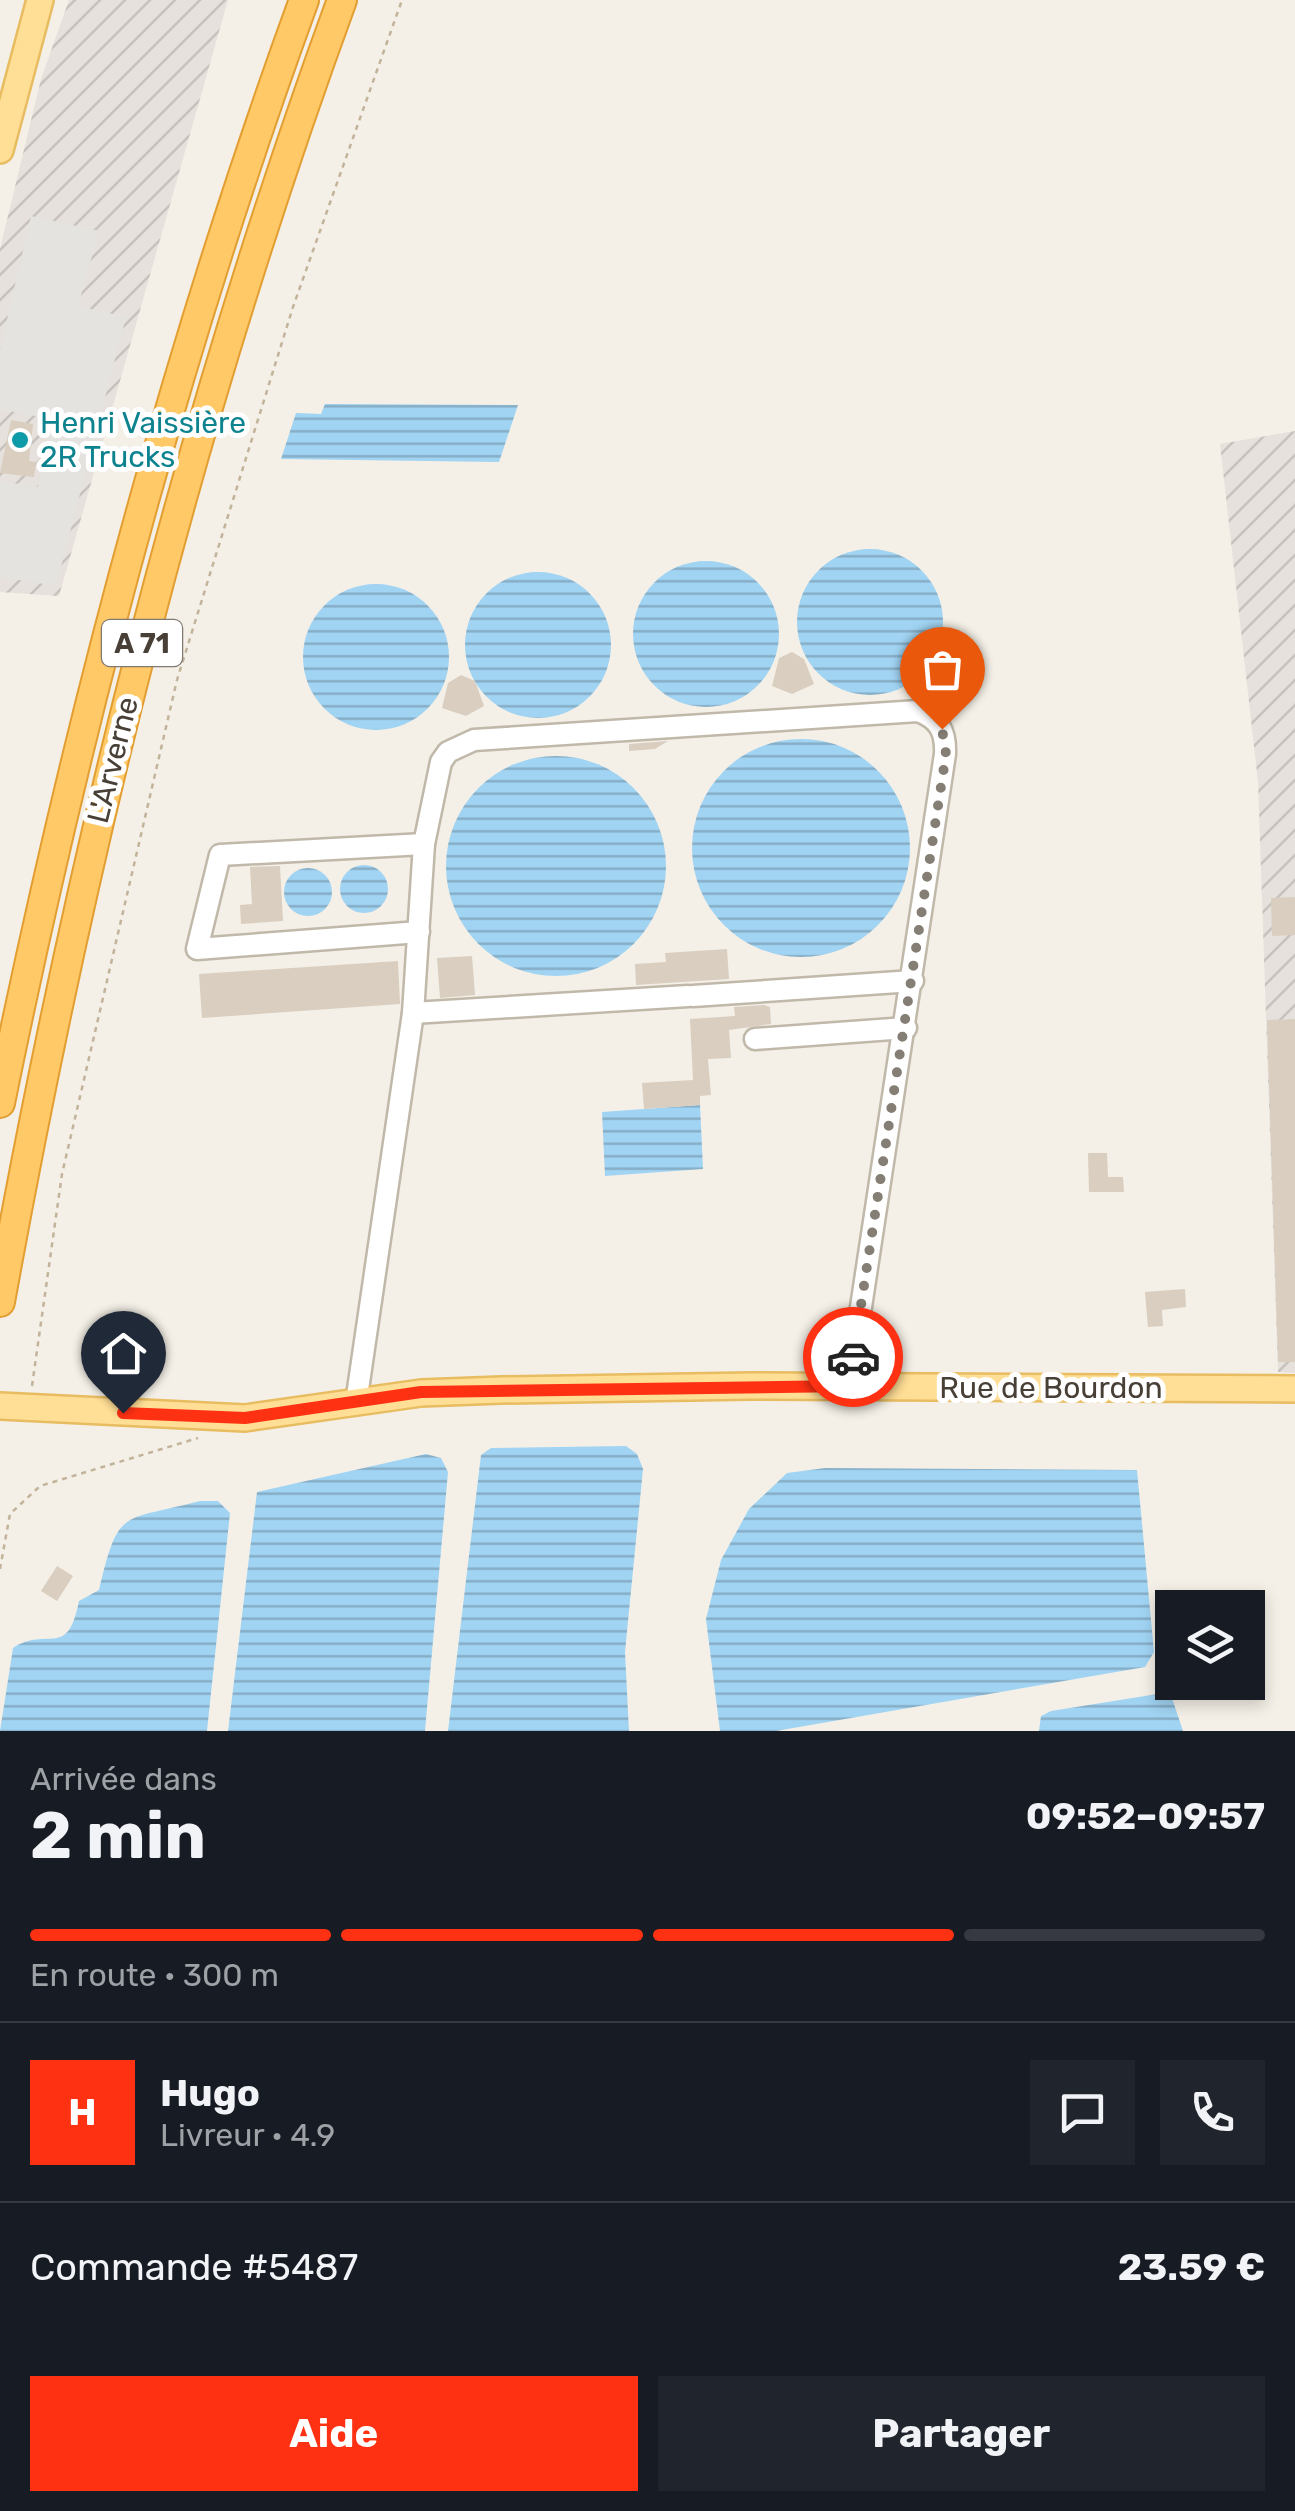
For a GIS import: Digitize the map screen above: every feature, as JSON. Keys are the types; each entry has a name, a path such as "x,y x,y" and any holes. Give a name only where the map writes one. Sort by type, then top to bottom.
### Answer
{"highway":[{"path":"281,66 285,0"},
{"name":"L'Arverne","path":"0,1104 56,843 127,560 209,280 304,0"},
{"name":"L'Arverne","path":"0,1302 53,1019 145,631 241,298 342,0"}],"main road":[{"path":"0,150 40,0"},
{"name":"Rue de Bourdon","path":"0,1408 245,1418 421,1392 849,1386 1295,1389"}],"lane":[{"path":"356,1403 413,1013 424,844 441,762 448,752 474,740 918,711 933,716 946,740 906,1028 849,1386"},
{"path":"418,932 197,949 220,855 424,844"},
{"path":"413,1013 913,981"},
{"path":"755,1039 906,1028"}],"path":[{"path":"30,1409 62,1174 177,680 293,307 402,0"},
{"path":"0,1568 10,1514 40,1486 210,1434"}],"shaded area":[{"path":"69,0 228,0 59,596 0,592 0,249 41,79"},
{"path":"31,216 99,231 78,306 126,317 56,586 0,577 0,481 38,487 50,419 0,409 0,350"},
{"path":"1295,431 1295,1373 1278,1372 1258,782 1220,444"}],"water":[{"path":"325,404 518,405 499,462 281,459 296,413 321,414"},
{"path":"870,549 898,554 922,570 938,594 943,622 938,650 922,674 898,690 870,695 842,690 818,674 802,650 797,622 802,594 818,570 842,554"},
{"path":"706,561 734,566 758,582 774,606 779,634 774,662 758,686 734,702 706,707 678,702 654,686 638,662 633,634 638,606 654,582 678,566"},
{"path":"538,572 566,577 590,593 606,617 611,645 606,673 590,697 566,713 538,718 510,713 486,697 470,673 465,645 470,617 486,593 510,577"},
{"path":"376,584 404,589 428,605 444,629 449,657 444,685 428,709 404,725 376,730 348,725 324,709 308,685 303,657 308,629 324,605 348,589"},
{"path":"801,739 843,747 878,771 902,806 910,848 902,890 878,925 843,949 801,957 759,949 724,925 700,890 692,848 700,806 724,771 759,747"},
{"path":"556,756 598,764 634,788 658,824 666,866 658,908 634,944 598,968 556,976 514,968 478,944 454,908 446,866 454,824 478,788 514,764"},
{"path":"364,865 381,872 388,889 381,906 364,913 347,906 340,889 347,872"},
{"path":"308,868 325,875 332,892 325,909 308,916 291,909 284,892 291,875"},
{"path":"700,1105 703,1169 605,1176 602,1112"},
{"path":"626,1446 637,1454 643,1469 625,1652 629,1731 448,1731 481,1455 491,1448"},
{"path":"426,1454 441,1458 448,1472 425,1731 228,1731 257,1492"},
{"path":"825,1468 1137,1470 1154,1652 1145,1667 776,1731 720,1731 706,1619 721,1560 749,1509 787,1473"},
{"path":"200,1501 218,1501 230,1513 207,1731 0,1731 13,1648 36,1639 62,1636 69,1630 79,1601 99,1590 112,1544 127,1522"},
{"path":"1155,1694 1155,1700 1173,1700 1183,1731 1039,1731 1041,1716 1051,1711"}],"building":[{"name":"Henri Vaissière 2R Trucks","path":"11,420 33,424 29,461 36,462 34,477 0,473"},
{"path":"792,652 804,659 814,684 792,694 772,686 779,658"},
{"path":"461,675 475,681 484,706 466,716 442,708 448,683"},
{"path":"668,741 655,749 629,751 629,744"},
{"path":"280,866 283,921 241,924 240,905 252,904 250,867"},
{"path":"1295,897 1295,935 1272,936 1271,898"},
{"path":"727,949 729,979 636,985 635,964 666,962 665,953"},
{"path":"472,956 475,995 440,998 437,958"},
{"path":"398,961 400,1004 202,1018 199,974"},
{"path":"734,1007 770,1007 771,1024 729,1030 731,1058 708,1059 711,1095 700,1096 700,1105 644,1109 642,1083 693,1080 690,1019 735,1016"},
{"path":"1295,1019 1295,1362 1278,1362 1267,1020"},
{"path":"1088,1153 1107,1153 1108,1177 1123,1177 1124,1192 1089,1192"},
{"path":"1185,1289 1186,1307 1162,1310 1163,1326 1148,1327 1145,1292"},
{"path":"57,1566 73,1576 57,1601 41,1591"}],"way so far":[{"path":"853,1357 946,754 942,729"}],"place":[{"name":"Henri Vaissière 2R Trucks","path":"20,440"}],"route":[{"path":"123,1413 282,1416 421,1392 849,1386 853,1357"}]}
